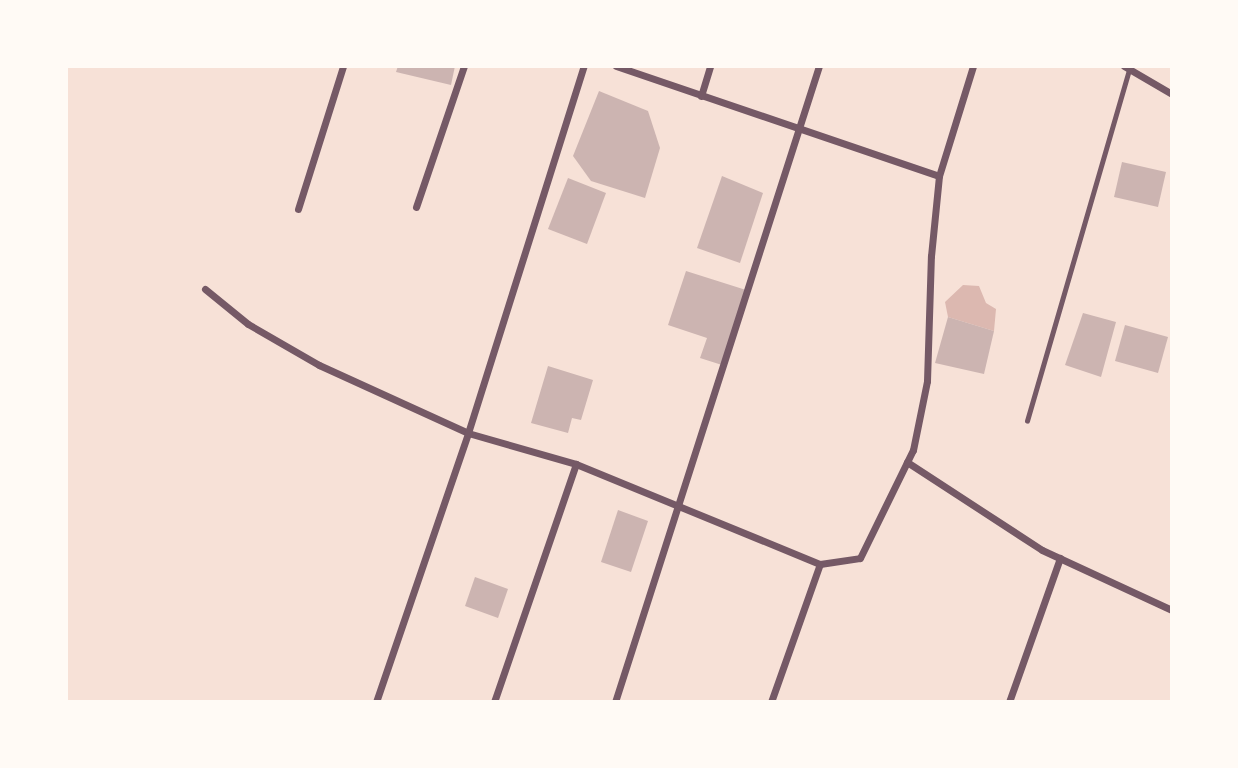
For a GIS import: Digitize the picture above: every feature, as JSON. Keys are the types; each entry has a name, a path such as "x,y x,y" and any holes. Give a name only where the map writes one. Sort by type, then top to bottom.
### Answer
{"street":[{"path":"298,209 343,66"},
{"path":"416,206 464,66"},
{"path":"376,702 468,433 584,66"},
{"path":"616,66 939,176"},
{"path":"701,96 710,66"},
{"path":"615,702 681,506 819,66"},
{"path":"205,289 248,324 319,365 468,433 576,464 820,564 860,558 913,450 927,381 930,256 939,176 972,66"},
{"path":"1126,68 1171,94"},
{"path":"907,462 1060,558 1171,610"},
{"path":"494,702 576,464"},
{"path":"1009,702 1060,558"},
{"path":"771,702 820,564"}],"lane":[{"path":"1027,421 1126,68"}],"shaded area":[{"path":"963,285 979,286 986,303 996,309 994,331 948,317 945,302"}],"building":[{"path":"398,66 455,66 451,85 396,72"},
{"path":"599,91 648,111 660,148 645,198 591,181 573,156"},
{"path":"1122,162 1166,172 1158,207 1114,197"},
{"path":"722,176 763,193 740,263 697,248"},
{"path":"568,178 606,193 587,244 548,229"},
{"path":"686,271 746,290 722,365 700,358 707,338 668,325"},
{"path":"1083,313 1116,322 1101,377 1065,365"},
{"path":"948,317 994,331 984,374 935,363"},
{"path":"1125,325 1168,337 1158,373 1115,361"},
{"path":"548,366 593,380 581,420 572,418 568,433 531,423"},
{"path":"618,510 648,521 631,572 601,562"},
{"path":"475,577 508,589 498,618 465,606"}]}
